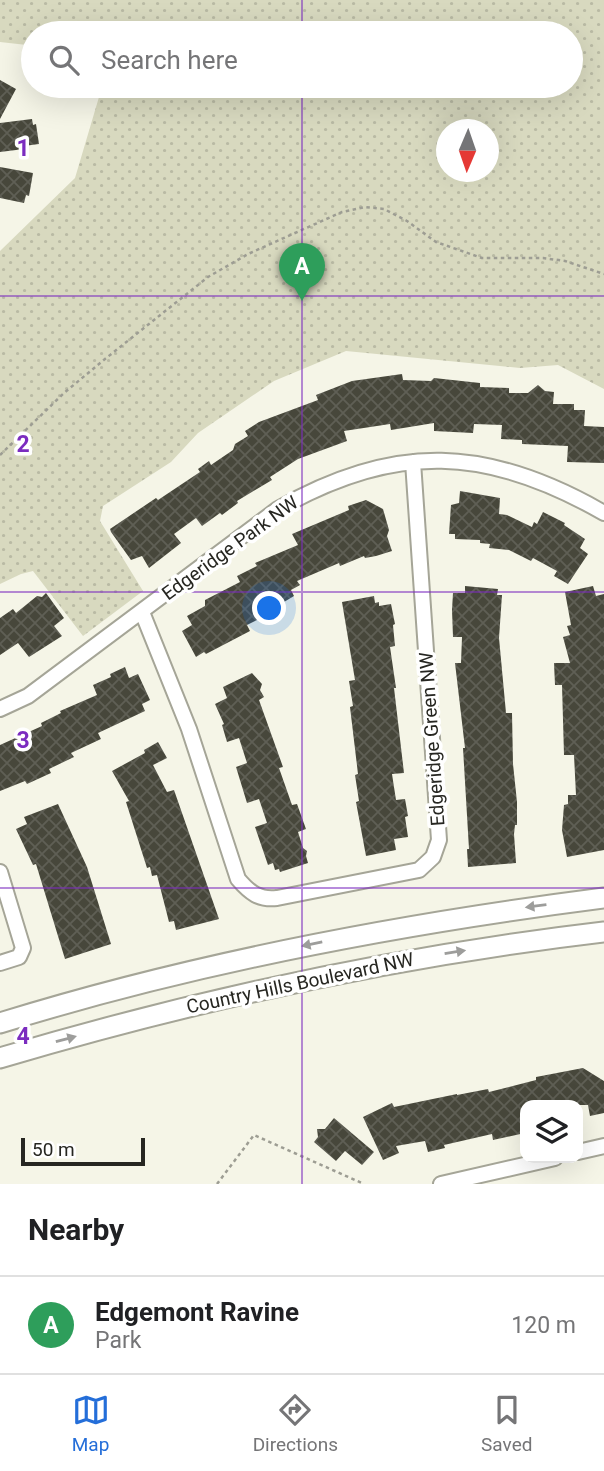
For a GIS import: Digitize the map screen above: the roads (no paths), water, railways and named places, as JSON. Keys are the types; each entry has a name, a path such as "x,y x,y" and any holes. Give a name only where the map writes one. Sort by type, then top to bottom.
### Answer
{"main road":[{"name":"Country Hills Boulevard NW","path":"0,1023 210,967 334,939 604,898"},
{"name":"Country Hills Boulevard NW","path":"0,1058 267,988 455,952 604,932"}],"street":[{"name":"Edgeridge Park NW","path":"0,709 28,696 278,509 345,476 375,467 413,462 460,461 508,470 549,484 604,513"},
{"name":"Edgeridge Green NW","path":"142,612 189,729 238,879 246,888 260,898 277,898 419,870 433,857 439,840 413,462"},
{"path":"0,872 23,948 19,957 0,963"},
{"path":"583,1152 604,1146"},
{"path":"440,1184 533,1163"}],"place":[{"name":"Edgemont Ravine","path":"302,301"}]}
